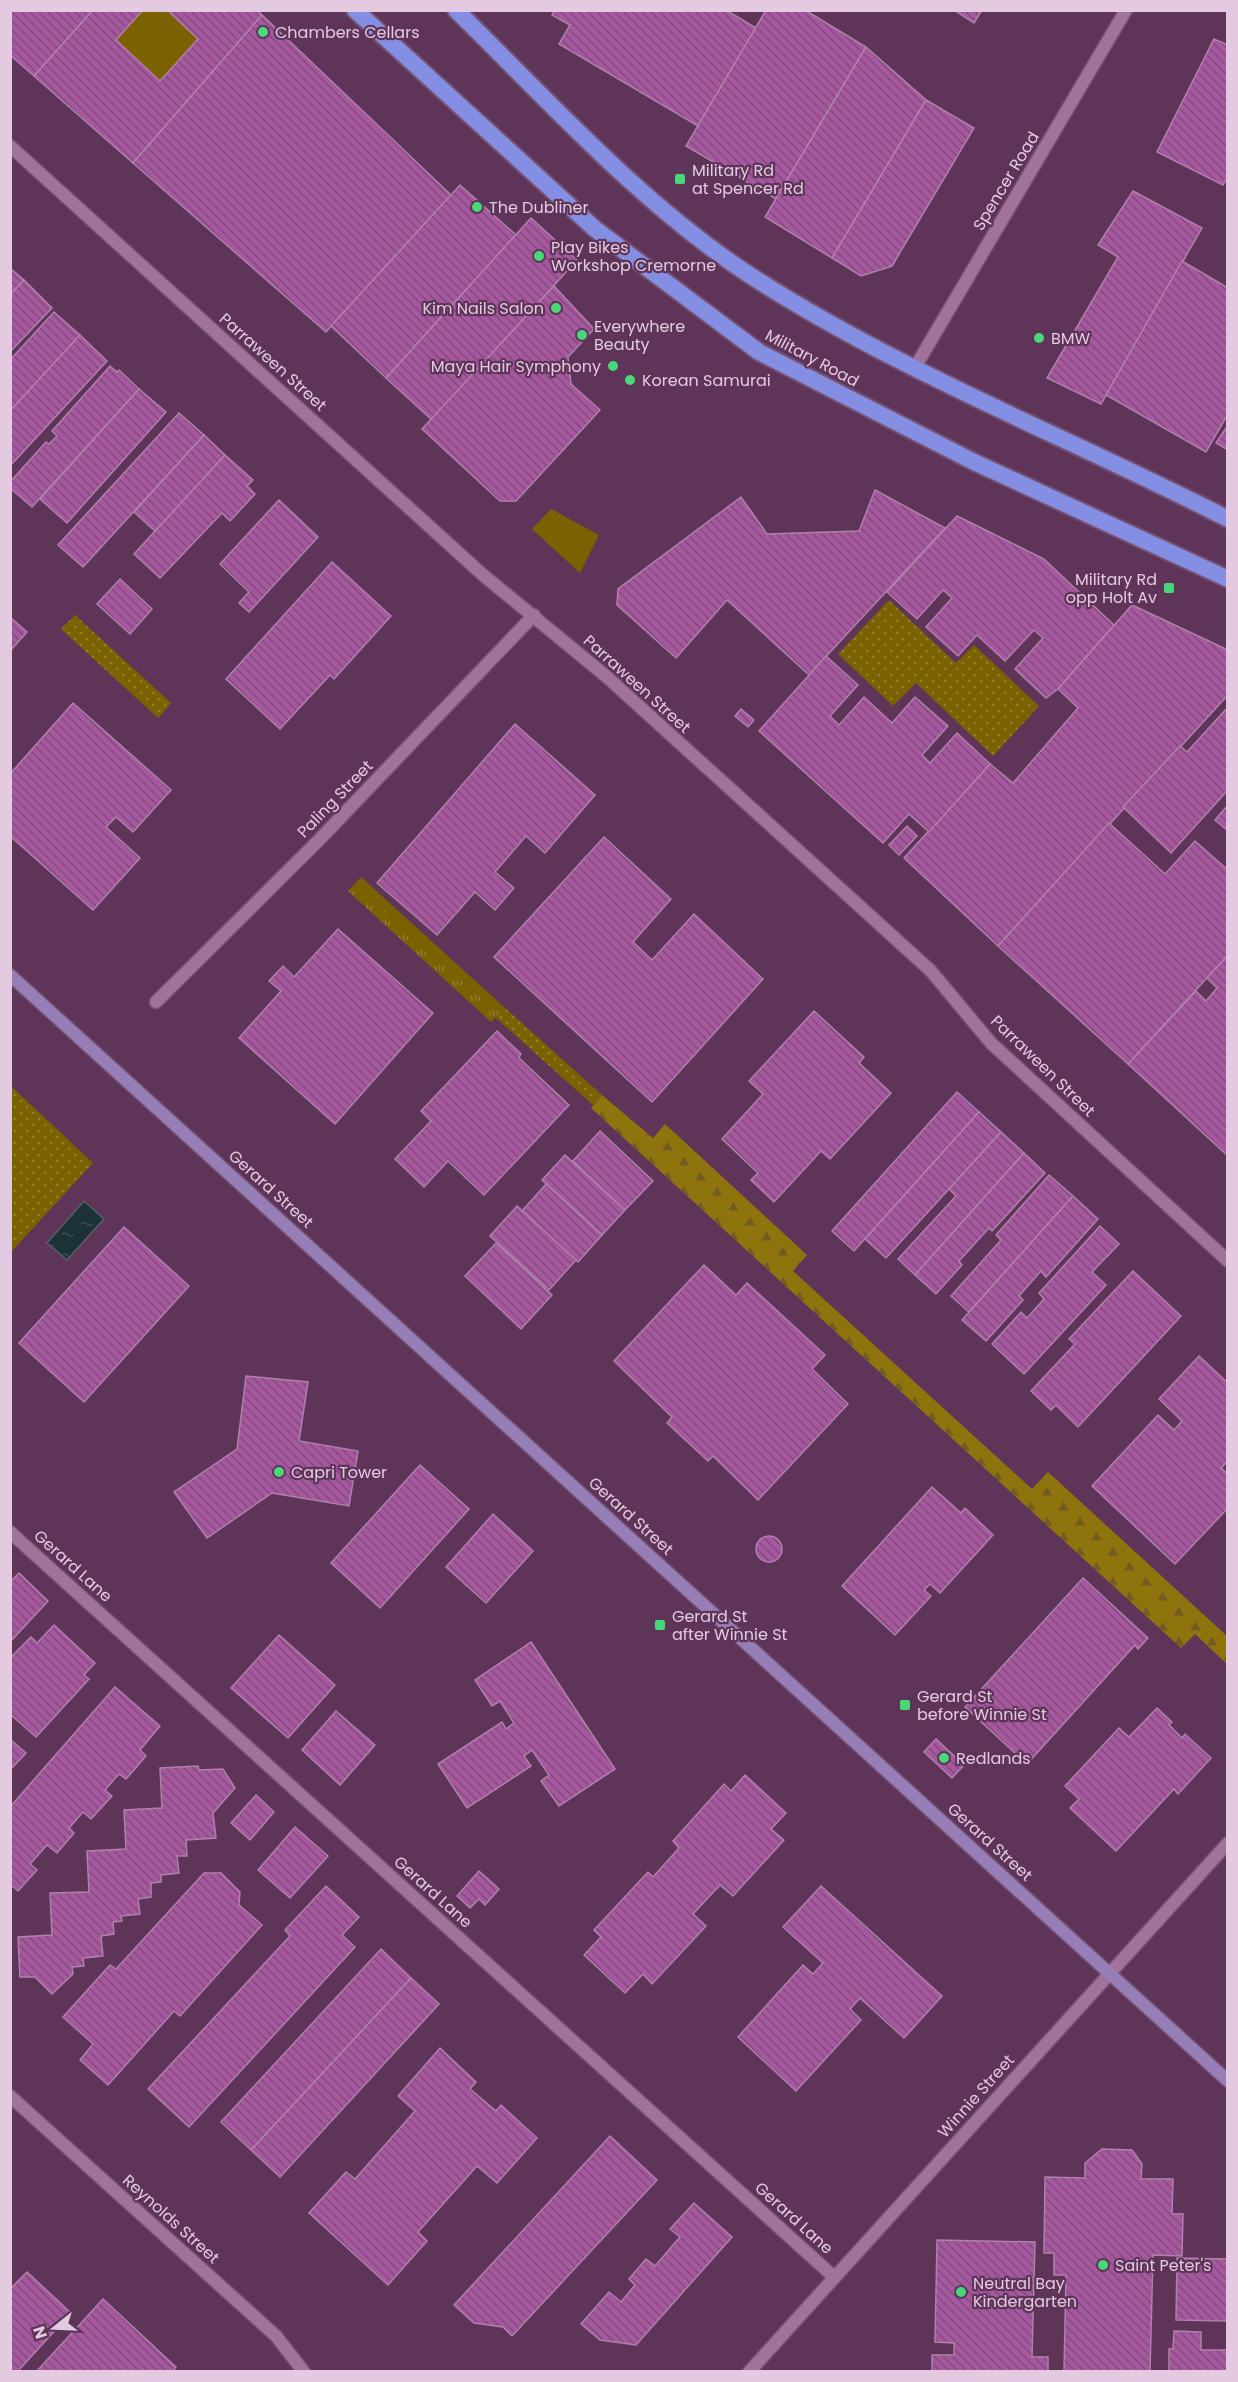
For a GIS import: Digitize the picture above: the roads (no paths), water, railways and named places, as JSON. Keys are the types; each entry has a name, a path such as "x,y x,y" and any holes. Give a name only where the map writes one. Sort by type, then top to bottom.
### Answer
{"highway":[{"name":"Military Road","path":"355,10 595,229 759,352 974,462 1227,579"},
{"path":"456,10 653,202 746,272 839,330 914,369 1227,519"}],"main road":[{"name":"Gerard Street","path":"10,975 1227,2081"}],"street":[{"name":"Spencer Road","path":"914,369 1126,10"},
{"name":"Parraween Street","path":"10,146 483,575 607,676 931,971 991,1043 1227,1261"},
{"name":"Paling Street","path":"156,1002 318,841 534,615"},
{"name":"Gerard Lane","path":"10,1532 834,2277"},
{"name":"Winnie Street","path":"749,2372 1227,1843"},
{"name":"Reynolds Street","path":"10,2096 276,2336 304,2372"}],"water":[{"path":"84,1201 104,1219 67,1260 47,1243"}],"place":[{"name":"Chambers Cellars","path":"263,32"},
{"name":"Military Rd at Spencer Rd","path":"680,179"},
{"name":"The Dubliner","path":"477,207"},
{"name":"Play Bikes Workshop Cremorne","path":"539,256"},
{"name":"Kim Nails Salon","path":"556,308"},
{"name":"Everywhere Beauty","path":"582,335"},
{"name":"BMW","path":"1039,338"},
{"name":"Maya Hair Symphony","path":"613,366"},
{"name":"Korean Samurai","path":"630,380"},
{"name":"Military Rd opp Holt Av","path":"1169,588"},
{"name":"Capri Tower","path":"279,1472"},
{"name":"Gerard St after Winnie St","path":"660,1625"},
{"name":"Gerard St before Winnie St","path":"905,1705"},
{"name":"Redlands","path":"944,1758"},
{"name":"Saint Peter's","path":"1103,2265"},
{"name":"Neutral Bay Kindergarten","path":"961,2292"}]}
